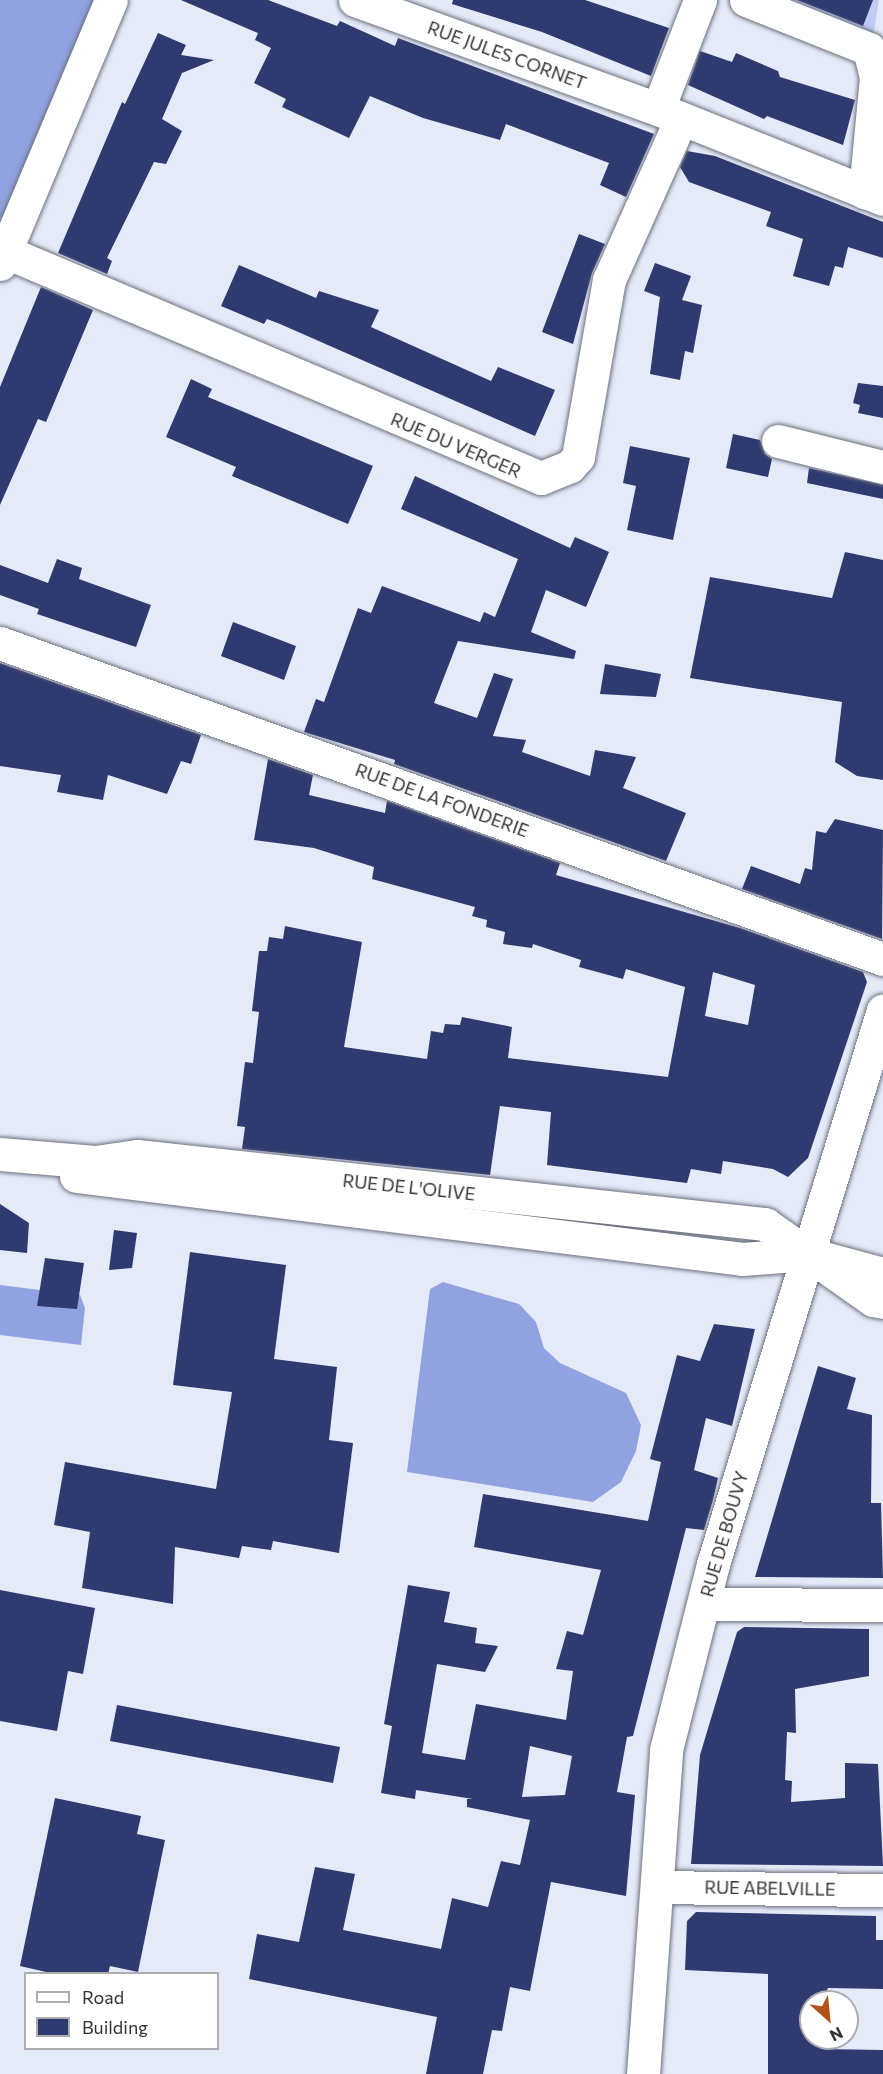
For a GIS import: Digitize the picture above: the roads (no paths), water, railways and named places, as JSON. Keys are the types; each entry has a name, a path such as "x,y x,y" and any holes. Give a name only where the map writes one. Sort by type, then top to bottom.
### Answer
{"street":[{"path":"3,258 111,0"},
{"name":"RUE JULES CORNET","path":"355,0 670,114 874,196 876,77 868,49 746,0"},
{"path":"670,114 700,0"},
{"name":"RUE DU VERGER","path":"3,258 541,477 570,466 580,451 609,280 670,114"},
{"path":"778,441 883,467"},
{"name":"RUE DE LA FONDERIE","path":"0,643 883,959"},
{"name":"RUE DE BOUVY","path":"643,2074 666,1749 704,1604 883,1010"},
{"name":"RUE DE L'OLIVE","path":"0,1154 95,1162 136,1156 709,1215 765,1224 873,1300 883,1302"},
{"name":"RUE DE L'OLIVE","path":"0,1167 742,1259 809,1254 883,1274"},
{"path":"704,1604 883,1605"},
{"name":"RUE ABELVILLE","path":"657,1887 883,1890"}]}
